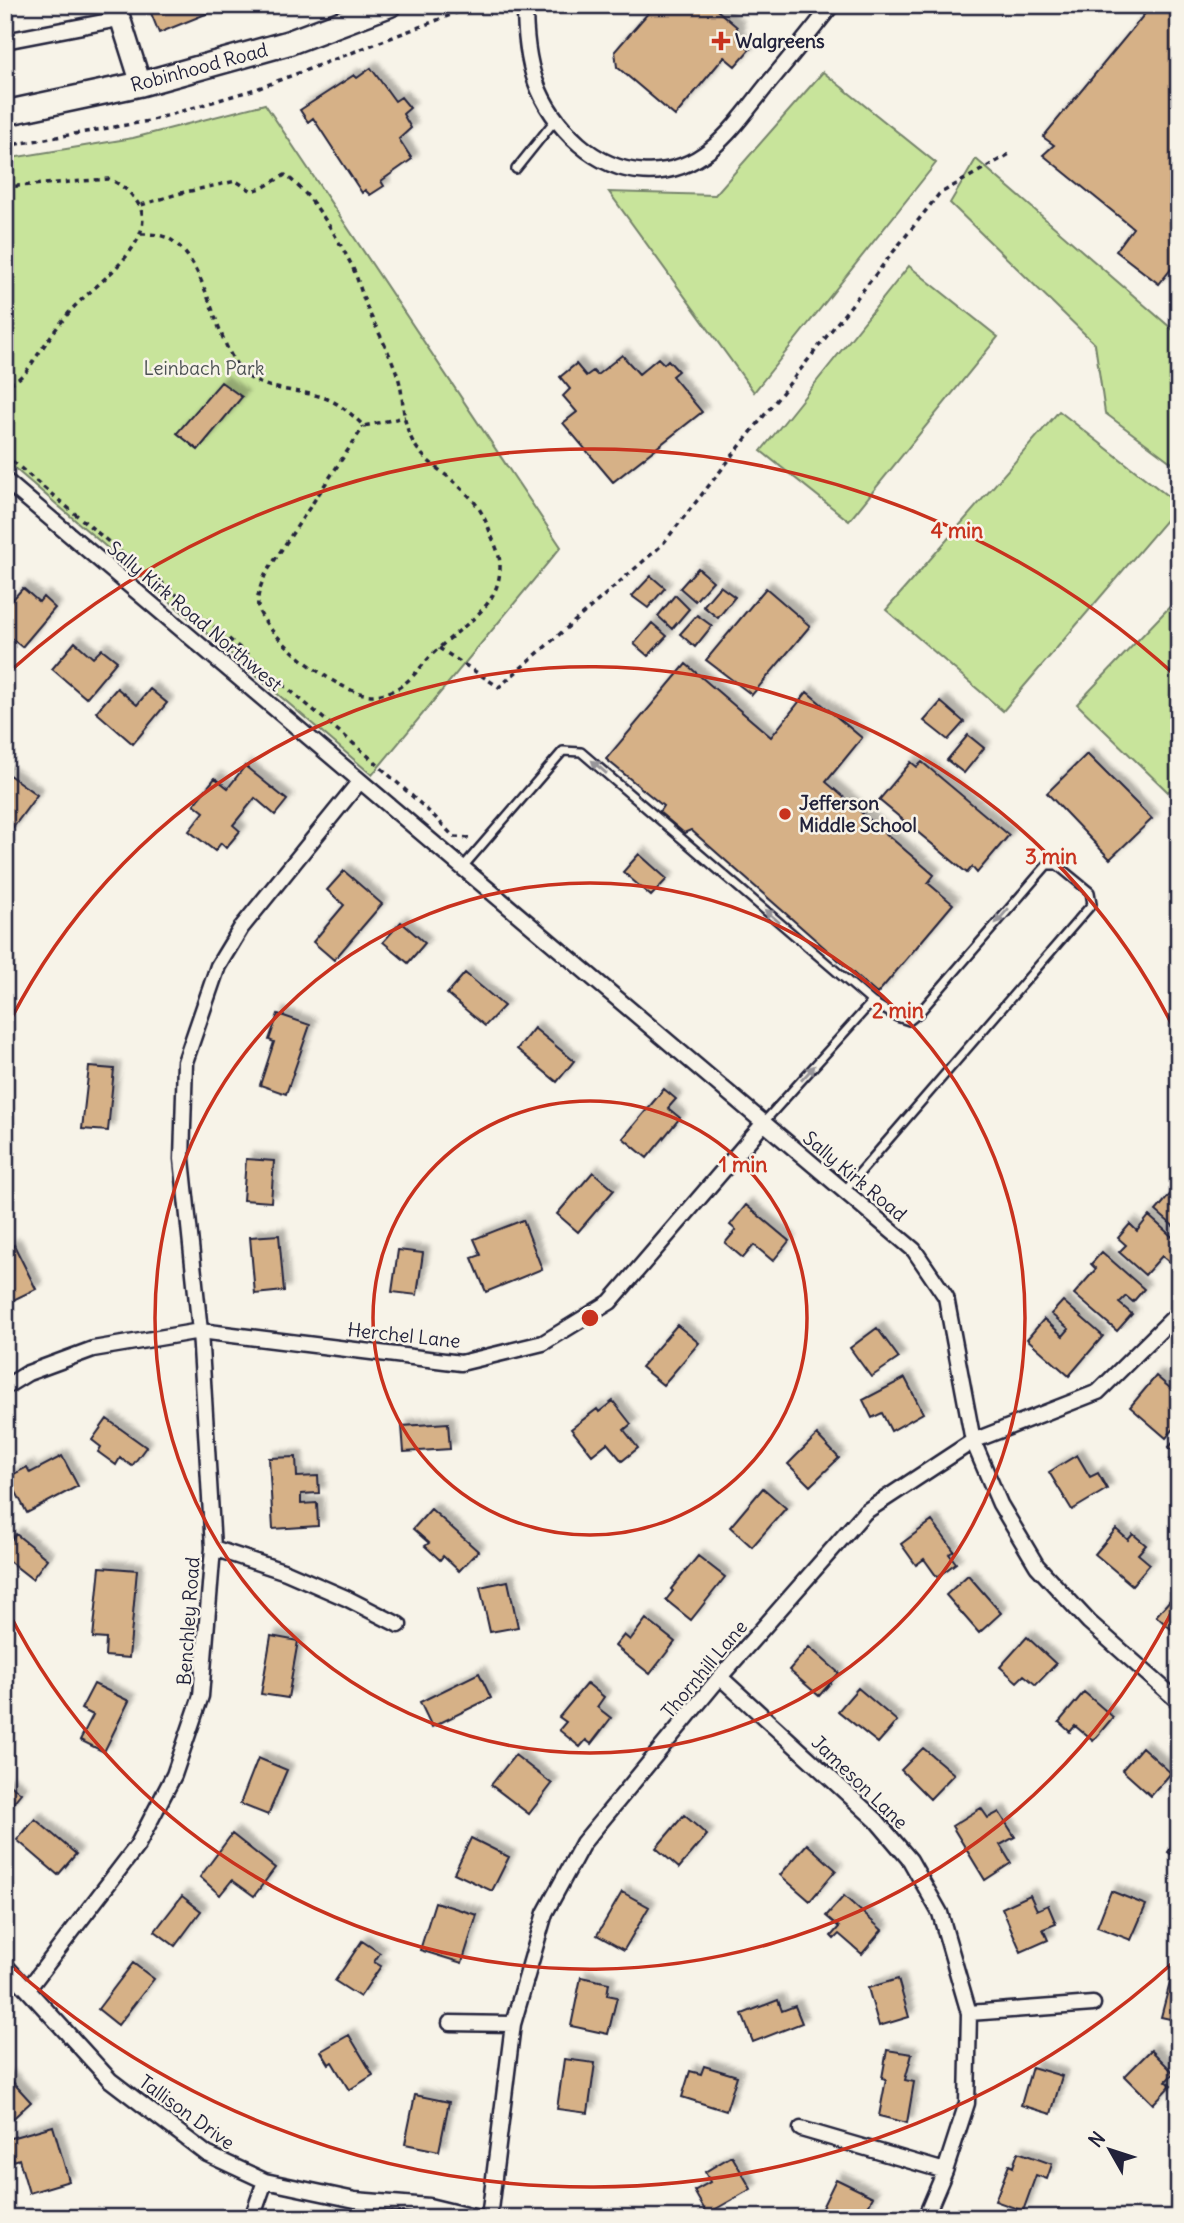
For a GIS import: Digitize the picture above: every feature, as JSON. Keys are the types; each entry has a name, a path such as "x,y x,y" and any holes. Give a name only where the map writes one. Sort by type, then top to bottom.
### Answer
{"main road":[{"name":"Robinhood Road","path":"5,113 141,84 288,43 389,5"}],"street":[{"path":"525,5 528,58 534,81 540,96 556,119 570,136 603,162 643,173 676,168 693,161 712,148 751,105 831,6"},
{"path":"5,41 118,12 141,84"},
{"name":"Sally Kirk Road Northwest","path":"5,480 360,781"},
{"name":"Sally Kirk Road","path":"360,781 914,1251 946,1297 973,1441 1000,1504 1037,1566 1089,1622 1179,1702"},
{"name":"Benchley Road","path":"27,1989 137,1846 174,1775 201,1696 213,1548 200,1331 182,1159 185,1062 219,966 241,928 360,781"},
{"name":"Herchel Lane","path":"5,1387 28,1373 93,1349 200,1331 461,1363 543,1343 610,1302 763,1124"},
{"name":"Thornhill Lane","path":"489,2218 513,2024 545,1913 583,1843 720,1677 865,1512 973,1441 1098,1392 1176,1320"},
{"path":"213,1548 286,1572 399,1625"},
{"name":"Jameson Lane","path":"720,1677 876,1820 910,1860 940,1913 969,2013 967,2103 925,2218"},
{"name":"Tallison Drive","path":"5,1965 110,2080 207,2154 265,2181 355,2200 429,2206 478,2218"},
{"path":"969,2013 1093,2004"},
{"path":"450,2023 513,2024"},
{"path":"801,2129 944,2171"},
{"path":"253,2218 265,2181"}],"lane":[{"path":"516,169 556,119"},
{"path":"462,868 563,751 581,752 872,1002 909,1021 919,1013 1047,865 1057,865 1090,892 1092,904 844,1192"},
{"path":"763,1124 872,1002"}],"path":[{"path":"5,146 149,121 259,88 477,5"},
{"path":"439,648 499,687 662,545 939,194 1013,152"},
{"path":"141,205 236,181 252,191 285,175 298,184 352,266 368,310 399,379 410,437 420,454 474,501 486,521 500,564 498,586 488,604 476,618 439,648 411,679 395,691 369,695 351,690 304,660 281,641 260,612 257,601 266,573 364,426 405,417"},
{"path":"5,187 109,179 121,184 141,205 144,222 141,234 129,252 74,307 26,372 5,386"},
{"path":"141,234 156,234 168,238 192,264 204,286 228,347 238,367 245,374 256,382 326,398 344,407 364,426"},
{"path":"5,455 135,564"},
{"path":"160,581 367,755 454,837 472,838"}],"green space":[{"path":"823,72 936,163 754,392 609,192 715,195"},
{"name":"Leinbach Park","path":"265,104 561,547 372,775 5,460 5,159 133,138"},
{"path":"976,159 1179,335 1179,468 1105,413 1095,344 950,203"},
{"path":"909,266 998,337 849,521 761,451"},
{"path":"1059,411 1179,505 1003,711 886,610"},
{"path":"1179,597 1179,781 1168,792 1077,704"}],"building":[{"path":"155,5 228,5 159,33 149,8"},
{"name":"Walgreens","path":"655,5 711,5 737,27 738,40 750,49 735,66 724,57 675,116 617,67 615,51"},
{"path":"1152,5 1179,5 1179,259 1159,284 1116,251 1133,228 1043,155 1054,145 1043,137"},
{"path":"371,68 395,101 401,97 410,108 403,114 411,128 399,139 412,159 381,181 384,186 370,195 365,190 362,193 313,118 308,122 300,110 354,75 357,78"},
{"path":"622,355 639,374 658,358 664,364 668,360 678,371 672,376 702,412 613,482 563,423 577,412 563,396 570,389 560,377 576,364 586,376 593,371 597,375"},
{"path":"221,382 242,397 198,450 177,433"},
{"path":"698,568 713,581 695,601 680,588"},
{"path":"651,576 665,588 648,608 632,596"},
{"path":"720,586 735,597 718,618 703,606"},
{"path":"23,588 39,602 43,597 55,608 22,647 5,633 5,608"},
{"path":"766,588 810,626 752,695 706,660"},
{"path":"675,595 689,609 672,629 658,616"},
{"path":"697,615 712,626 695,647 680,634"},
{"path":"652,623 667,636 648,656 634,644"},
{"path":"75,642 93,658 102,649 117,661 86,698 52,669"},
{"path":"686,664 771,737 807,692 862,738 826,782 934,875 928,883 953,904 877,994 691,830 684,833 659,812 663,806 606,759"},
{"path":"117,688 137,705 150,689 167,703 133,744 96,712"},
{"path":"941,702 964,722 948,740 924,721"},
{"path":"968,735 984,748 964,773 947,760"},
{"path":"1087,754 1152,819 1110,859 1047,793"},
{"path":"911,762 917,767 922,762 1009,835 977,873 972,867 967,873 879,800"},
{"path":"245,766 287,800 275,815 255,798 233,825 240,831 226,848 221,843 215,851 189,831 204,812 194,804 215,778 228,788"},
{"path":"5,772 37,795 9,833 5,830"},
{"path":"639,854 667,879 651,896 623,872"},
{"path":"344,871 382,904 334,960 313,942 344,905 327,890"},
{"path":"401,922 425,943 408,963 383,942"},
{"path":"465,973 504,1006 485,1026 447,994"},
{"path":"278,1014 310,1025 286,1094 260,1085 274,1042 269,1040"},
{"path":"534,1028 574,1061 557,1082 517,1049"},
{"path":"89,1067 114,1069 108,1131 82,1129"},
{"path":"664,1089 676,1099 668,1108 680,1118 647,1158 623,1138"},
{"path":"246,1159 274,1161 271,1202 243,1200"},
{"path":"593,1172 614,1190 578,1232 557,1214"},
{"path":"1179,1184 1179,1231 1156,1211"},
{"path":"746,1205 789,1241 773,1261 754,1245 743,1258 725,1243 736,1230 730,1225"},
{"path":"1149,1216 1179,1243 1179,1271 1162,1256 1145,1275 1119,1252 1126,1245 1118,1238 1130,1224 1137,1231"},
{"path":"523,1220 542,1269 486,1292 472,1258 481,1255 474,1239"},
{"path":"279,1235 284,1291 255,1294 250,1237"},
{"path":"14,1245 36,1289 5,1304 5,1250"},
{"path":"398,1250 423,1253 417,1295 392,1292"},
{"path":"1102,1252 1144,1289 1133,1302 1126,1296 1119,1303 1132,1314 1117,1331 1074,1294 1096,1269 1091,1264"},
{"path":"1063,1301 1103,1336 1069,1376 1027,1339 1044,1319 1063,1336 1069,1329 1051,1314"},
{"path":"677,1325 699,1343 663,1385 641,1367"},
{"path":"877,1328 899,1358 871,1377 850,1348"},
{"path":"1156,1376 1179,1393 1179,1423 1166,1438 1130,1407"},
{"path":"905,1378 923,1413 891,1431 882,1413 872,1418 863,1400"},
{"path":"613,1401 631,1424 624,1430 638,1448 622,1461 607,1443 592,1455 571,1429 597,1409 599,1412"},
{"path":"107,1419 146,1447 132,1466 120,1458 116,1465 98,1452 101,1447 92,1440"},
{"path":"448,1423 450,1449 404,1452 402,1426"},
{"path":"817,1435 839,1458 810,1486 788,1464"},
{"path":"1179,1436 1179,1469 1169,1461 1176,1453 1169,1447"},
{"path":"1077,1455 1090,1477 1098,1473 1107,1489 1072,1510 1049,1472"},
{"path":"62,1456 78,1486 27,1513 8,1477 27,1467 30,1473"},
{"path":"296,1457 297,1477 318,1476 319,1493 301,1494 301,1504 317,1503 318,1526 273,1529 269,1458"},
{"path":"763,1488 786,1508 752,1547 730,1527"},
{"path":"431,1509 478,1551 459,1571 443,1556 440,1560 425,1546 429,1543 413,1529"},
{"path":"932,1521 954,1551 949,1554 956,1563 937,1577 924,1559 916,1565 901,1544"},
{"path":"1116,1529 1128,1540 1133,1534 1146,1545 1138,1554 1150,1564 1132,1585 1095,1554"},
{"path":"16,1534 47,1559 32,1579 5,1558 5,1547"},
{"path":"698,1556 725,1577 691,1620 666,1600 673,1591 671,1589"},
{"path":"100,1567 137,1570 129,1658 105,1656 106,1639 93,1638"},
{"path":"968,1575 1001,1613 979,1633 946,1595"},
{"path":"508,1581 518,1627 490,1632 480,1587"},
{"path":"1179,1590 1179,1636 1156,1616"},
{"path":"646,1619 675,1642 650,1674 615,1646 624,1635 630,1640"},
{"path":"271,1636 298,1641 288,1698 261,1694"},
{"path":"1027,1637 1056,1664 1036,1685 1024,1675 1017,1682 1000,1667"},
{"path":"809,1647 839,1673 819,1696 789,1670"},
{"path":"479,1673 491,1698 432,1727 420,1702"},
{"path":"587,1683 604,1697 597,1707 611,1718 591,1744 586,1740 580,1747 559,1730 566,1722 559,1717"},
{"path":"94,1684 129,1701 104,1752 80,1740 93,1715 81,1709"},
{"path":"858,1688 897,1721 878,1743 838,1711"},
{"path":"1084,1692 1113,1717 1093,1741 1075,1726 1070,1732 1059,1722"},
{"path":"1142,1747 1171,1773 1151,1796 1122,1770"},
{"path":"923,1748 954,1774 930,1799 901,1770"},
{"path":"515,1755 552,1784 529,1814 491,1785"},
{"path":"258,1758 287,1770 268,1815 240,1804"},
{"path":"8,1783 21,1793 5,1813 5,1786"},
{"path":"981,1808 988,1818 999,1812 1015,1837 1000,1845 1011,1863 985,1880 952,1826"},
{"path":"684,1815 707,1835 679,1868 656,1848"},
{"path":"35,1819 76,1854 58,1875 17,1840"},
{"path":"232,1834 275,1868 254,1896 232,1880 220,1895 200,1877"},
{"path":"471,1838 509,1857 492,1891 454,1873"},
{"path":"1179,1838 1179,1860 1168,1852"},
{"path":"807,1844 836,1870 810,1901 780,1875"},
{"path":"1111,1891 1146,1905 1131,1940 1097,1927"},
{"path":"622,1892 649,1907 624,1950 597,1935"},
{"path":"1030,1895 1037,1910 1048,1905 1056,1924 1043,1929 1048,1940 1021,1952 1002,1908"},
{"path":"182,1896 201,1911 175,1946 155,1931"},
{"path":"844,1896 882,1930 862,1954 839,1934 834,1939 831,1936 839,1927 826,1916"},
{"path":"435,1902 477,1915 462,1963 420,1950"},
{"path":"362,1941 380,1953 374,1962 381,1966 360,1997 335,1981"},
{"path":"133,1963 154,1979 118,2025 98,2009"},
{"path":"581,1977 609,1983 607,1995 617,1997 608,2034 571,2026"},
{"path":"898,1979 909,2017 879,2026 868,1988"},
{"path":"1171,1979 1179,1981 1179,2021 1161,2017"},
{"path":"778,2000 782,2011 795,2006 802,2023 753,2042 742,2014"},
{"path":"349,2035 373,2075 349,2090 332,2062 329,2064 321,2051"},
{"path":"887,2050 912,2054 905,2080 914,2082 907,2123 879,2116 886,2079 882,2078"},
{"path":"1151,2050 1174,2073 1166,2081 1171,2085 1153,2104 1125,2076"},
{"path":"564,2059 595,2063 588,2113 557,2109"},
{"path":"704,2066 737,2076 726,2111 682,2097 690,2071 701,2074"},
{"path":"1032,2067 1062,2076 1051,2114 1021,2105"},
{"path":"8,2077 31,2102 7,2124 5,2080"},
{"path":"415,2095 449,2102 439,2151 405,2144"},
{"path":"53,2126 69,2181 29,2193 19,2159 14,2161 7,2139"},
{"path":"1018,2152 1052,2164 1047,2179 1036,2175 1023,2211 995,2201 1009,2165 1013,2167"},
{"path":"732,2156 751,2189 707,2214 694,2191 710,2182 705,2172"},
{"path":"836,2179 873,2197 863,2215 858,2213 856,2218 817,2218"}],"place":[{"name":"Walgreens","path":"721,41"},
{"name":"Jefferson Middle School","path":"785,814"}]}
